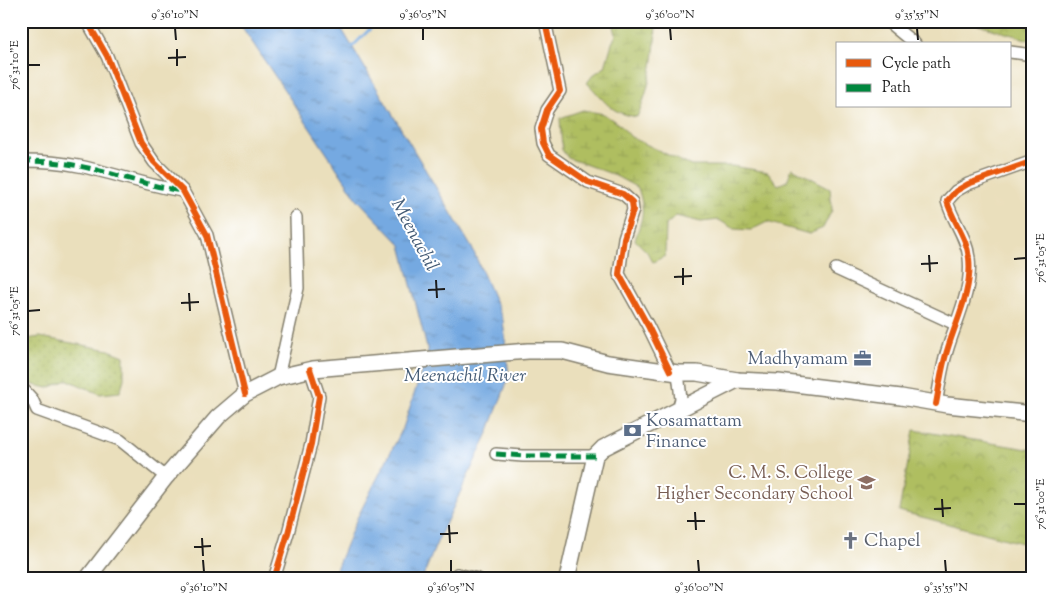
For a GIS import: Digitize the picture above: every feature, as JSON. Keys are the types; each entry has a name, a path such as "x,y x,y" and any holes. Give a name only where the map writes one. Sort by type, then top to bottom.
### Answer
{"main road":[{"path":"87,579 166,477 218,417 245,394 278,377 312,369 528,351 562,351 608,363 674,372 697,373 736,380 778,382 901,397 936,404 1033,414"},
{"path":"567,579 595,456 603,448 736,380"}],"street":[{"path":"87,21 107,56 141,143 154,162 183,191 207,235 245,394"},
{"path":"545,21 560,91 547,110 541,128 543,143 550,155 588,182 623,194 632,202 633,210 624,238 619,274 674,372 681,399 676,412"},
{"path":"887,21 913,42"},
{"path":"1012,52 1033,55"},
{"path":"21,160 80,166 156,187 183,191"},
{"path":"936,404 945,358 964,299 970,272 969,256 962,234 950,211 947,200 956,191 968,184 1033,161"},
{"path":"278,377 298,288 296,217"},
{"path":"836,269 955,324"},
{"path":"274,579 311,444 319,396 312,369"},
{"path":"21,387 32,398 37,410 120,440 166,477"},
{"path":"496,454 595,456"},
{"path":"457,574 478,579"}],"green space":[{"path":"613,21 656,22 651,70 646,94 637,117 613,109 587,83 593,75 605,67 616,35"},
{"path":"965,21 1033,21 1033,41"},
{"path":"583,110 604,114 621,126 631,137 691,166 732,166 768,172 778,185 787,181 792,168 830,188 832,210 823,228 809,234 767,222 751,230 734,229 719,220 701,222 676,216 666,225 665,256 653,262 647,252 635,240 642,215 642,203 638,188 612,174 568,158 562,150 560,118"},
{"path":"40,337 109,350 124,356 124,379 120,392 100,394 68,380 48,388 21,382 21,340"},
{"path":"914,430 1033,450 1033,546 899,511"}],"water":[{"name":"Meenachil River","path":"238,21 337,21 472,248 503,320 509,377 488,433 422,579 332,579 357,518 403,428 428,352 401,245 358,200"}],"waterway":[{"path":"352,47 372,27 371,21"}],"marked path":[{"path":"21,161 72,165 183,191"},
{"path":"496,454 595,456"},
{"path":"457,574 478,579"}],"cycle path":[{"path":"87,21 107,56 141,143 154,162 183,191 207,235 245,394"},
{"path":"545,21 560,91 547,110 541,129 543,143 549,155 588,182 623,194 632,202 633,210 624,238 619,274 670,371"},
{"path":"936,404 945,358 965,296 969,271 968,250 947,201 956,191 968,184 1033,161"},
{"path":"274,579 311,444 319,396 310,369"}],"place":[{"name":"Madhyamam","path":"862,358"},
{"name":"Kosamattam Finance","path":"632,430"},
{"name":"C. M. S. College Higher Secondary School","path":"867,482"},
{"name":"Chapel","path":"850,540"}],"water label":[{"name":"Meenachil","path":"416,234"}]}
